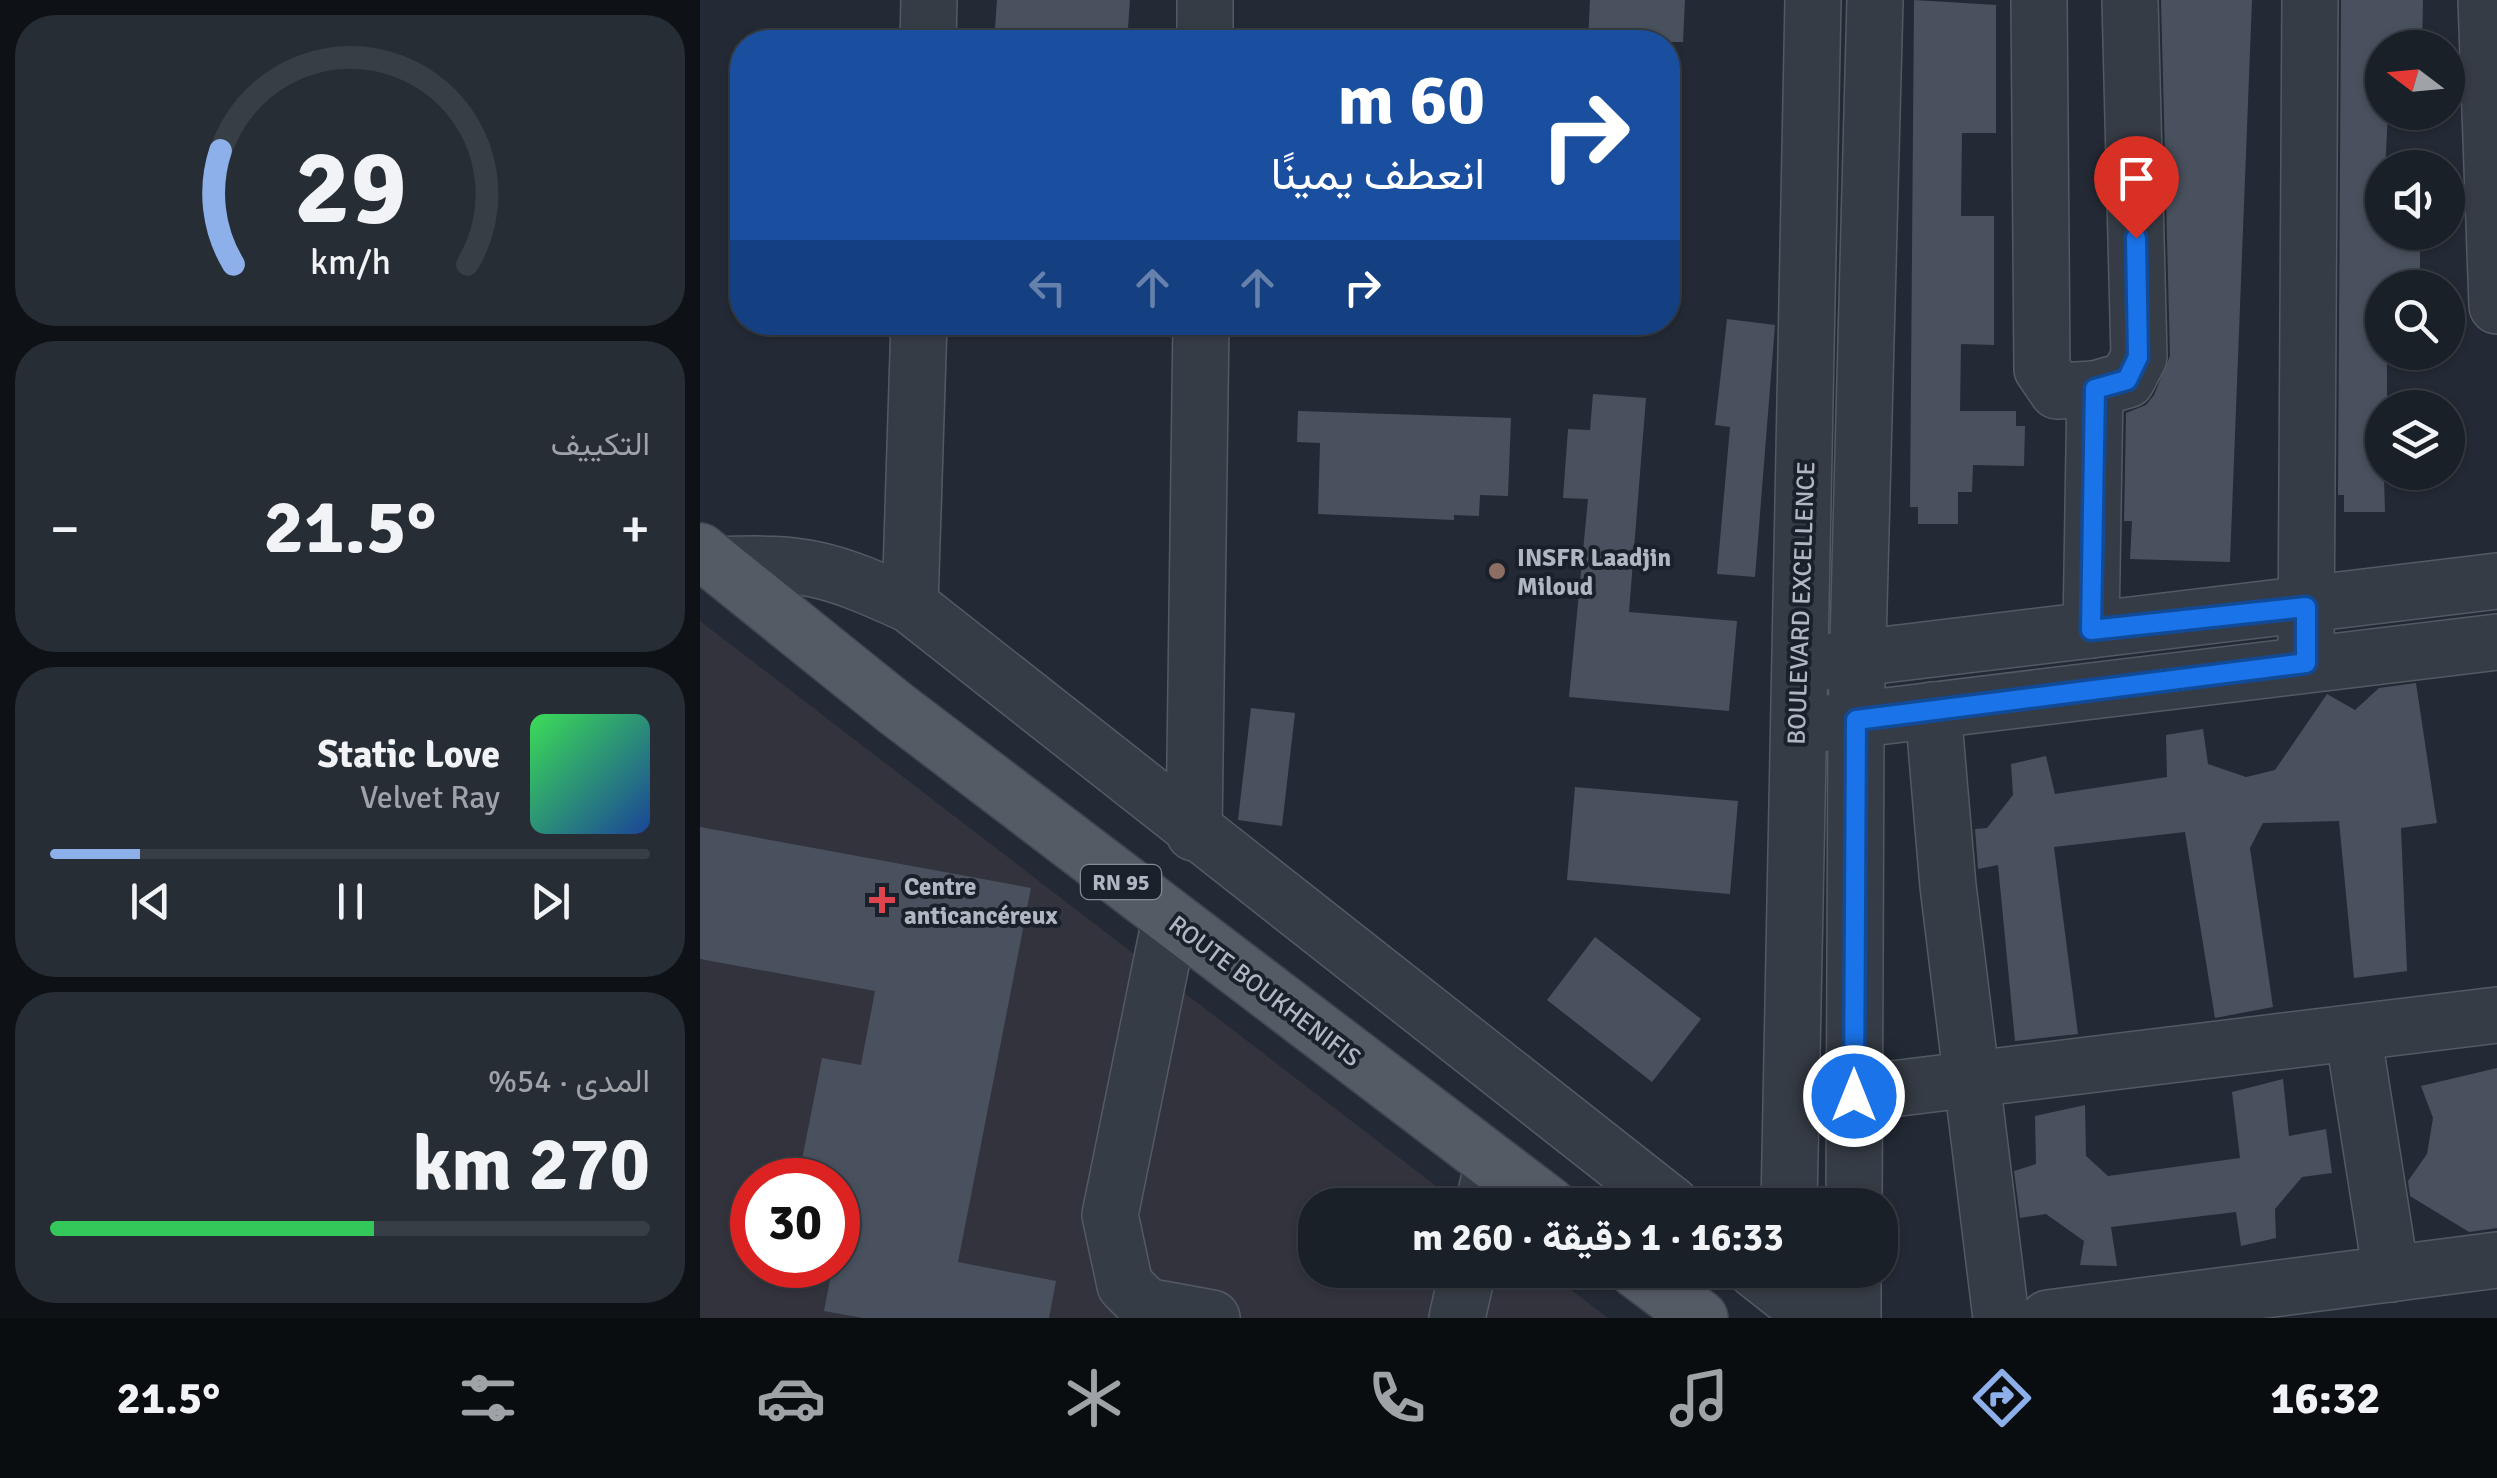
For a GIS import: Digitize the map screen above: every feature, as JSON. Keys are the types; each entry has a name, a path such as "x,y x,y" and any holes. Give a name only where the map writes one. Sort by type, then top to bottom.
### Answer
{"main road":[{"name":"ROUTE BOUKHENIFIS","path":"709,558 895,708 1170,920 1488,1184"},
{"path":"1660,1288 1700,1318"}],"street":[{"path":"929,30 930,0"},
{"path":"1204,30 1205,0"},
{"name":"BOULEVARD EXCELLENCE","path":"1789,1188 1798,727 1803,666 1813,0"},
{"path":"1854,1188 1856,720 1875,0"},
{"path":"2039,0 2042,369 2056,391 2095,389 2127,380 2138,357 2130,0"},
{"path":"2306,663 2310,0"},
{"path":"2486,0 2497,306"},
{"path":"910,605 919,335"},
{"path":"1194,833 1201,335"},
{"path":"2091,630 2095,389"},
{"path":"709,558 812,566 910,605 1194,833 1650,1188"},
{"path":"1803,666 1858,656 2306,607 2497,581"},
{"path":"1798,727 2497,642"},
{"path":"1933,710 1948,886 2001,1318"},
{"path":"1795,850 1855,858"},
{"path":"1170,920 1110,1215 1125,1285 1146,1306 1212,1318"},
{"path":"1790,1100 1854,1096 2497,1015"},
{"path":"2352,1033 2391,1274"},
{"path":"2048,1318 2497,1260"},
{"path":"1457,1318 1464,1288"},
{"path":"1853,1288 1853,1318"}],"shaded area":[{"name":"Centre anticancéreux","path":"700,621 1439,1188 1298,1188 1298,1288 1569,1288 1608,1318 700,1318"}],"building":[{"path":"997,0 1130,0 1128,30 995,30"},
{"path":"1590,0 1685,0 1683,42 1680,30 1589,30"},
{"path":"1914,0 1996,5 1996,133 1962,133 1961,216 1994,216 1994,345 1961,344 1960,411 2016,411 2016,426 2025,426 2024,466 1973,465 1972,492 1958,492 1958,524 1918,524 1918,507 1910,507"},
{"path":"2161,0 2252,0 2230,562 2130,559 2132,521 2124,521 2126,413 2146,405 2154,395 2170,356"},
{"path":"2341,0 2423,0 2422,30 2365,30 2365,130 2387,130 2386,150 2365,150 2365,250 2420,250 2420,270 2365,270 2365,370 2387,370 2387,390 2365,390 2365,490 2384,490 2385,512 2344,512 2344,495 2338,495"},
{"path":"1727,319 1775,325 1755,577 1717,574 1730,427 1715,425"},
{"path":"1593,394 1646,398 1629,612 1737,621 1729,711 1569,697 1588,499 1563,498 1568,429 1590,430"},
{"path":"1298,411 1511,418 1508,496 1480,495 1479,516 1454,515 1454,520 1318,514 1320,443 1297,442"},
{"path":"2416,683 2437,823 2401,828 2407,971 2354,978 2339,821 2263,823 2250,848 2273,1007 2215,1018 2185,832 2054,847 2078,1034 2015,1041 1998,865 1978,869 1975,829 1987,828 2013,795 2011,764 2046,756 2055,794 2167,777 2166,735 2203,729 2208,764 2246,777 2275,770 2327,694 2355,710 2379,688"},
{"path":"1251,708 1295,713 1282,826 1238,820"},
{"path":"1575,787 1738,801 1730,894 1567,880"},
{"path":"700,827 1031,888 958,1262 1056,1281 1049,1318 862,1318 824,1311 828,1288 860,1288 860,1158 802,1158 822,1058 861,1065 875,991 700,959"},
{"path":"1595,937 1701,1019 1652,1082 1547,1000"},
{"path":"2497,1068 2497,1228 2469,1232 2410,1196 2408,1181 2427,1154 2433,1118 2421,1086"},
{"path":"2283,1079 2289,1136 2326,1129 2332,1173 2302,1177 2275,1209 2276,1238 2241,1246 2236,1212 2111,1227 2117,1266 2080,1265 2084,1241 2046,1214 2020,1218 2014,1171 2036,1164 2035,1116 2085,1105 2086,1156 2108,1176 2240,1158 2232,1092"}],"place":[{"name":"INSFR Laadjin Miloud","path":"1497,571"},
{"name":"Centre anticancéreux","path":"882,900"}],"route":[{"path":"1854,1096 1856,720 2306,663 2306,607 2091,630 2095,389 2127,380 2138,357 2136,238"}]}
